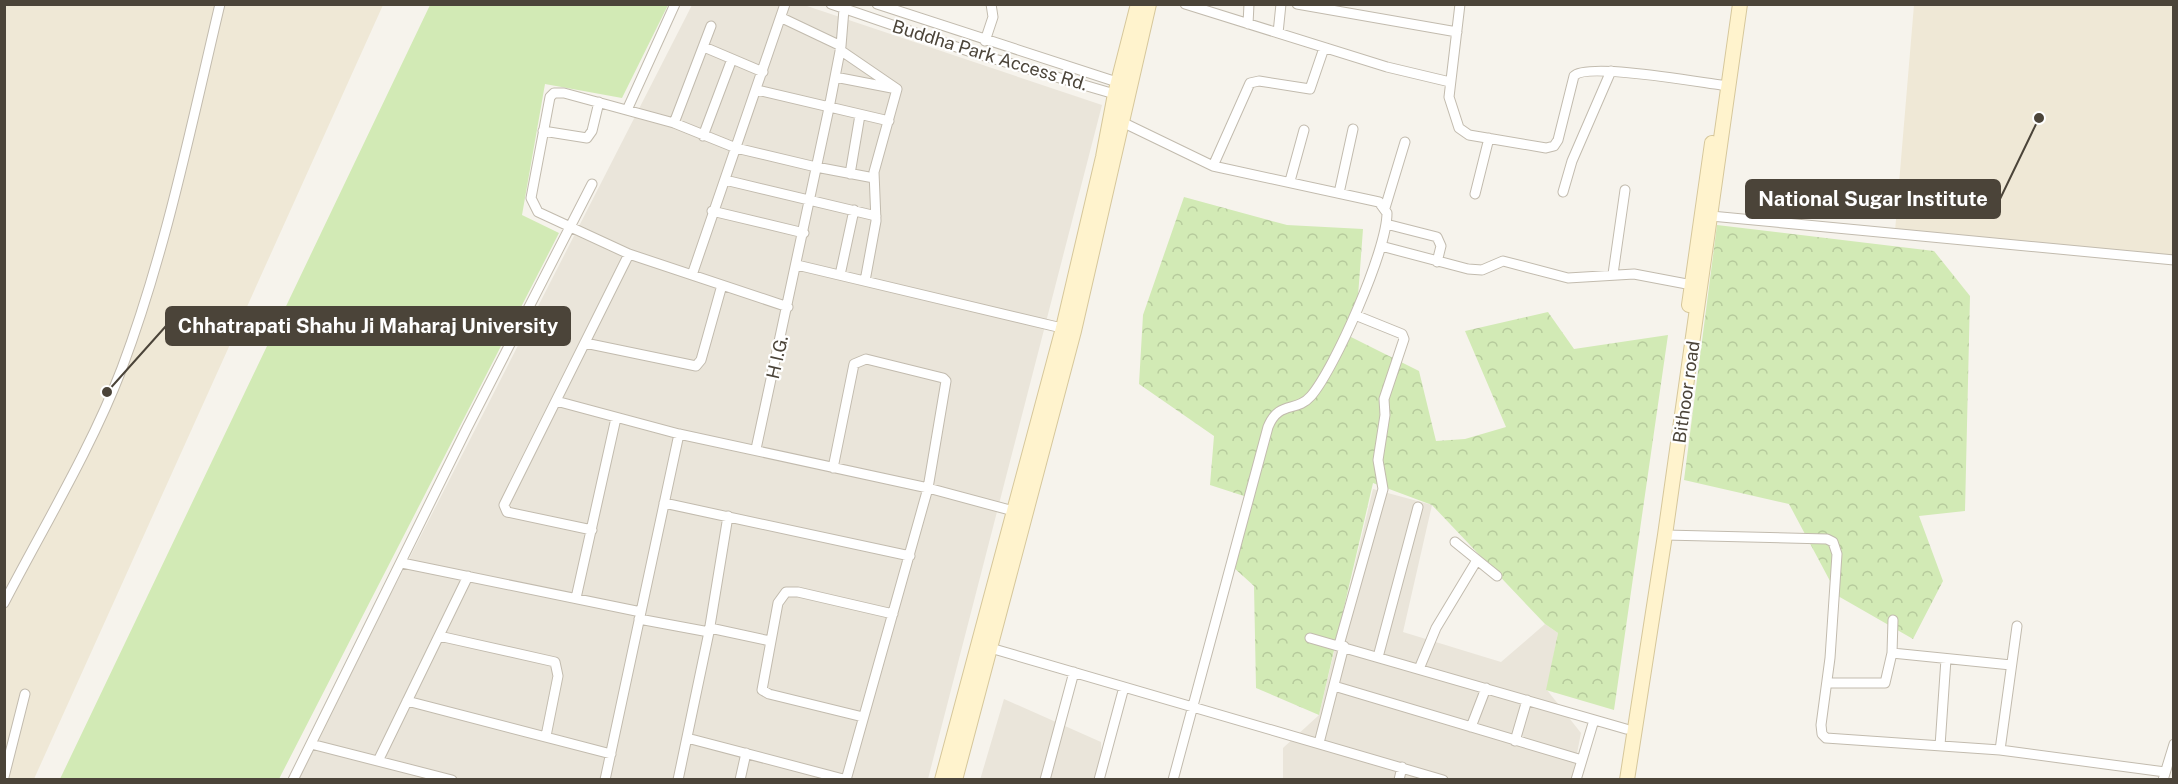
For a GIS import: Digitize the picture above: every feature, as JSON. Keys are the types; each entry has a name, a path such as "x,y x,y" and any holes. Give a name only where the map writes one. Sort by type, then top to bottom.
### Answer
{"street":[{"path":"4,603 97,423 122,367 144,300 179,174 220,4"},
{"path":"627,110 675,4"},
{"path":"692,275 785,4"},
{"name":"Buddha Park Access Rd.","path":"831,4 974,52 1123,90"},
{"name":"Buddha Park Access Rd.","path":"877,4 1123,90"},
{"path":"985,41 993,16 991,4"},
{"path":"942,780 984,646 1122,122 1123,90 1138,4"},
{"path":"1069,329 1103,157 1149,4"},
{"path":"1185,4 1387,67 1450,82"},
{"path":"1248,24 1250,4"},
{"path":"1278,33 1281,4"},
{"path":"1297,4 1457,32"},
{"path":"1460,4 1450,82 1451,105 1459,128 1468,135 1546,148 1554,147 1576,73 1584,70 1611,71 1721,85"},
{"path":"1620,780 1732,4"},
{"name":"Bithoor road","path":"1627,780 1665,535 1740,4"},
{"name":"H I.G.","path":"756,449 829,108 840,48 844,9"},
{"path":"782,18 840,48 897,89"},
{"path":"674,123 711,26"},
{"path":"704,47 763,72"},
{"path":"1213,166 1250,83 1258,81 1310,89 1324,48"},
{"path":"703,136 732,59"},
{"path":"1563,192 1572,161 1611,71"},
{"path":"835,77 897,89"},
{"path":"865,281 876,216 874,178 897,89"},
{"path":"757,90 889,122"},
{"path":"788,307 629,254 537,212 531,204 543,131 552,95 564,93 674,123 736,148 874,178"},
{"path":"543,131 587,138 592,131 598,102"},
{"path":"850,174 860,115"},
{"path":"1122,122 1213,166 1379,202 1386,208"},
{"path":"1339,194 1353,129"},
{"path":"1290,182 1304,130"},
{"path":"1475,194 1489,138"},
{"path":"1173,780 1272,417 1283,408 1301,404 1312,395 1355,315 1381,246 1386,224 1386,208 1405,142"},
{"path":"725,180 876,216"},
{"path":"293,780 467,428 592,184"},
{"path":"1613,274 1625,190"},
{"path":"840,275 854,210"},
{"path":"712,212 804,233"},
{"path":"1711,216 2174,260"},
{"path":"1386,224 1437,237 1441,246 1437,262"},
{"path":"1381,246 1476,270 1503,261 1575,279 1634,274 1692,285"},
{"path":"592,530 507,512 504,509 505,500 629,254"},
{"path":"797,266 1069,329"},
{"path":"585,343 696,366 701,360 722,285"},
{"path":"1319,743 1334,686 1341,646 1383,489 1378,460 1385,415 1384,399 1404,339 1402,334 1355,315"},
{"path":"687,738 846,779 928,488 946,381 943,378 866,358 854,364 834,468"},
{"path":"556,401 679,434 928,488 1020,513"},
{"path":"576,598 616,418"},
{"path":"605,780 679,434"},
{"path":"664,503 910,556"},
{"path":"1378,657 1418,507"},
{"path":"678,780 710,630 728,516"},
{"path":"1665,535 1827,539 1833,543 1837,554 1828,683 1821,724 1822,734 1826,738 2000,750 2164,776 2174,744"},
{"path":"1455,542 1497,576"},
{"path":"1419,669 1439,622 1477,560"},
{"path":"402,563 576,598 640,615 770,641"},
{"path":"378,761 468,576"},
{"path":"864,717 765,692 762,684 778,603 786,592 798,592 893,614"},
{"path":"1828,683 1885,682 1892,653 1893,620"},
{"path":"2000,750 2016,626"},
{"path":"439,636 555,662 558,676 546,736"},
{"path":"1310,638 1626,729"},
{"path":"984,646 1443,780"},
{"path":"955,780 984,646"},
{"path":"1892,653 2011,665"},
{"path":"1940,746 1946,658"},
{"path":"1045,780 1074,672"},
{"path":"1334,686 1582,760"},
{"path":"1099,780 1124,687"},
{"path":"1471,727 1486,688"},
{"path":"4,777 25,694"},
{"path":"1515,741 1527,700"},
{"path":"407,701 610,754"},
{"path":"1576,780 1594,720"},
{"path":"311,744 452,780"},
{"path":"740,780 746,753"},
{"path":"1399,780 1402,768"}],"shaded area":[{"path":"5,5 383,5 34,779 5,780"},
{"path":"692,5 804,5 1102,105 928,779 296,780"},
{"path":"1914,5 2173,5 2173,255 1895,231"},
{"path":"1373,489 1432,505 1403,632 1501,662 1545,624 1558,633 1547,690 1581,733 1572,779 1283,780 1283,748 1319,715"},
{"path":"1004,699 1101,742 1102,779 980,780"}],"green space":[{"path":"430,5 668,5 622,98 545,84 522,215 559,233 279,779 60,779"},
{"path":"1184,197 1287,225 1363,229 1357,310 1349,336 1419,371 1436,441 1465,439 1506,427 1465,331 1548,312 1574,349 1668,335 1614,710 1546,690 1558,633 1545,624 1432,505 1373,483 1319,715 1256,688 1254,586 1232,566 1247,497 1210,485 1214,436 1139,384 1143,315"},
{"path":"1717,225 1934,251 1970,296 1965,511 1919,516 1943,581 1913,639 1838,596 1789,504 1684,480"}],"place":[{"name":"National Sugar Institute","path":"2039,118"},
{"name":"Chhatrapati Shahu Ji Maharaj University","path":"107,392"}]}
